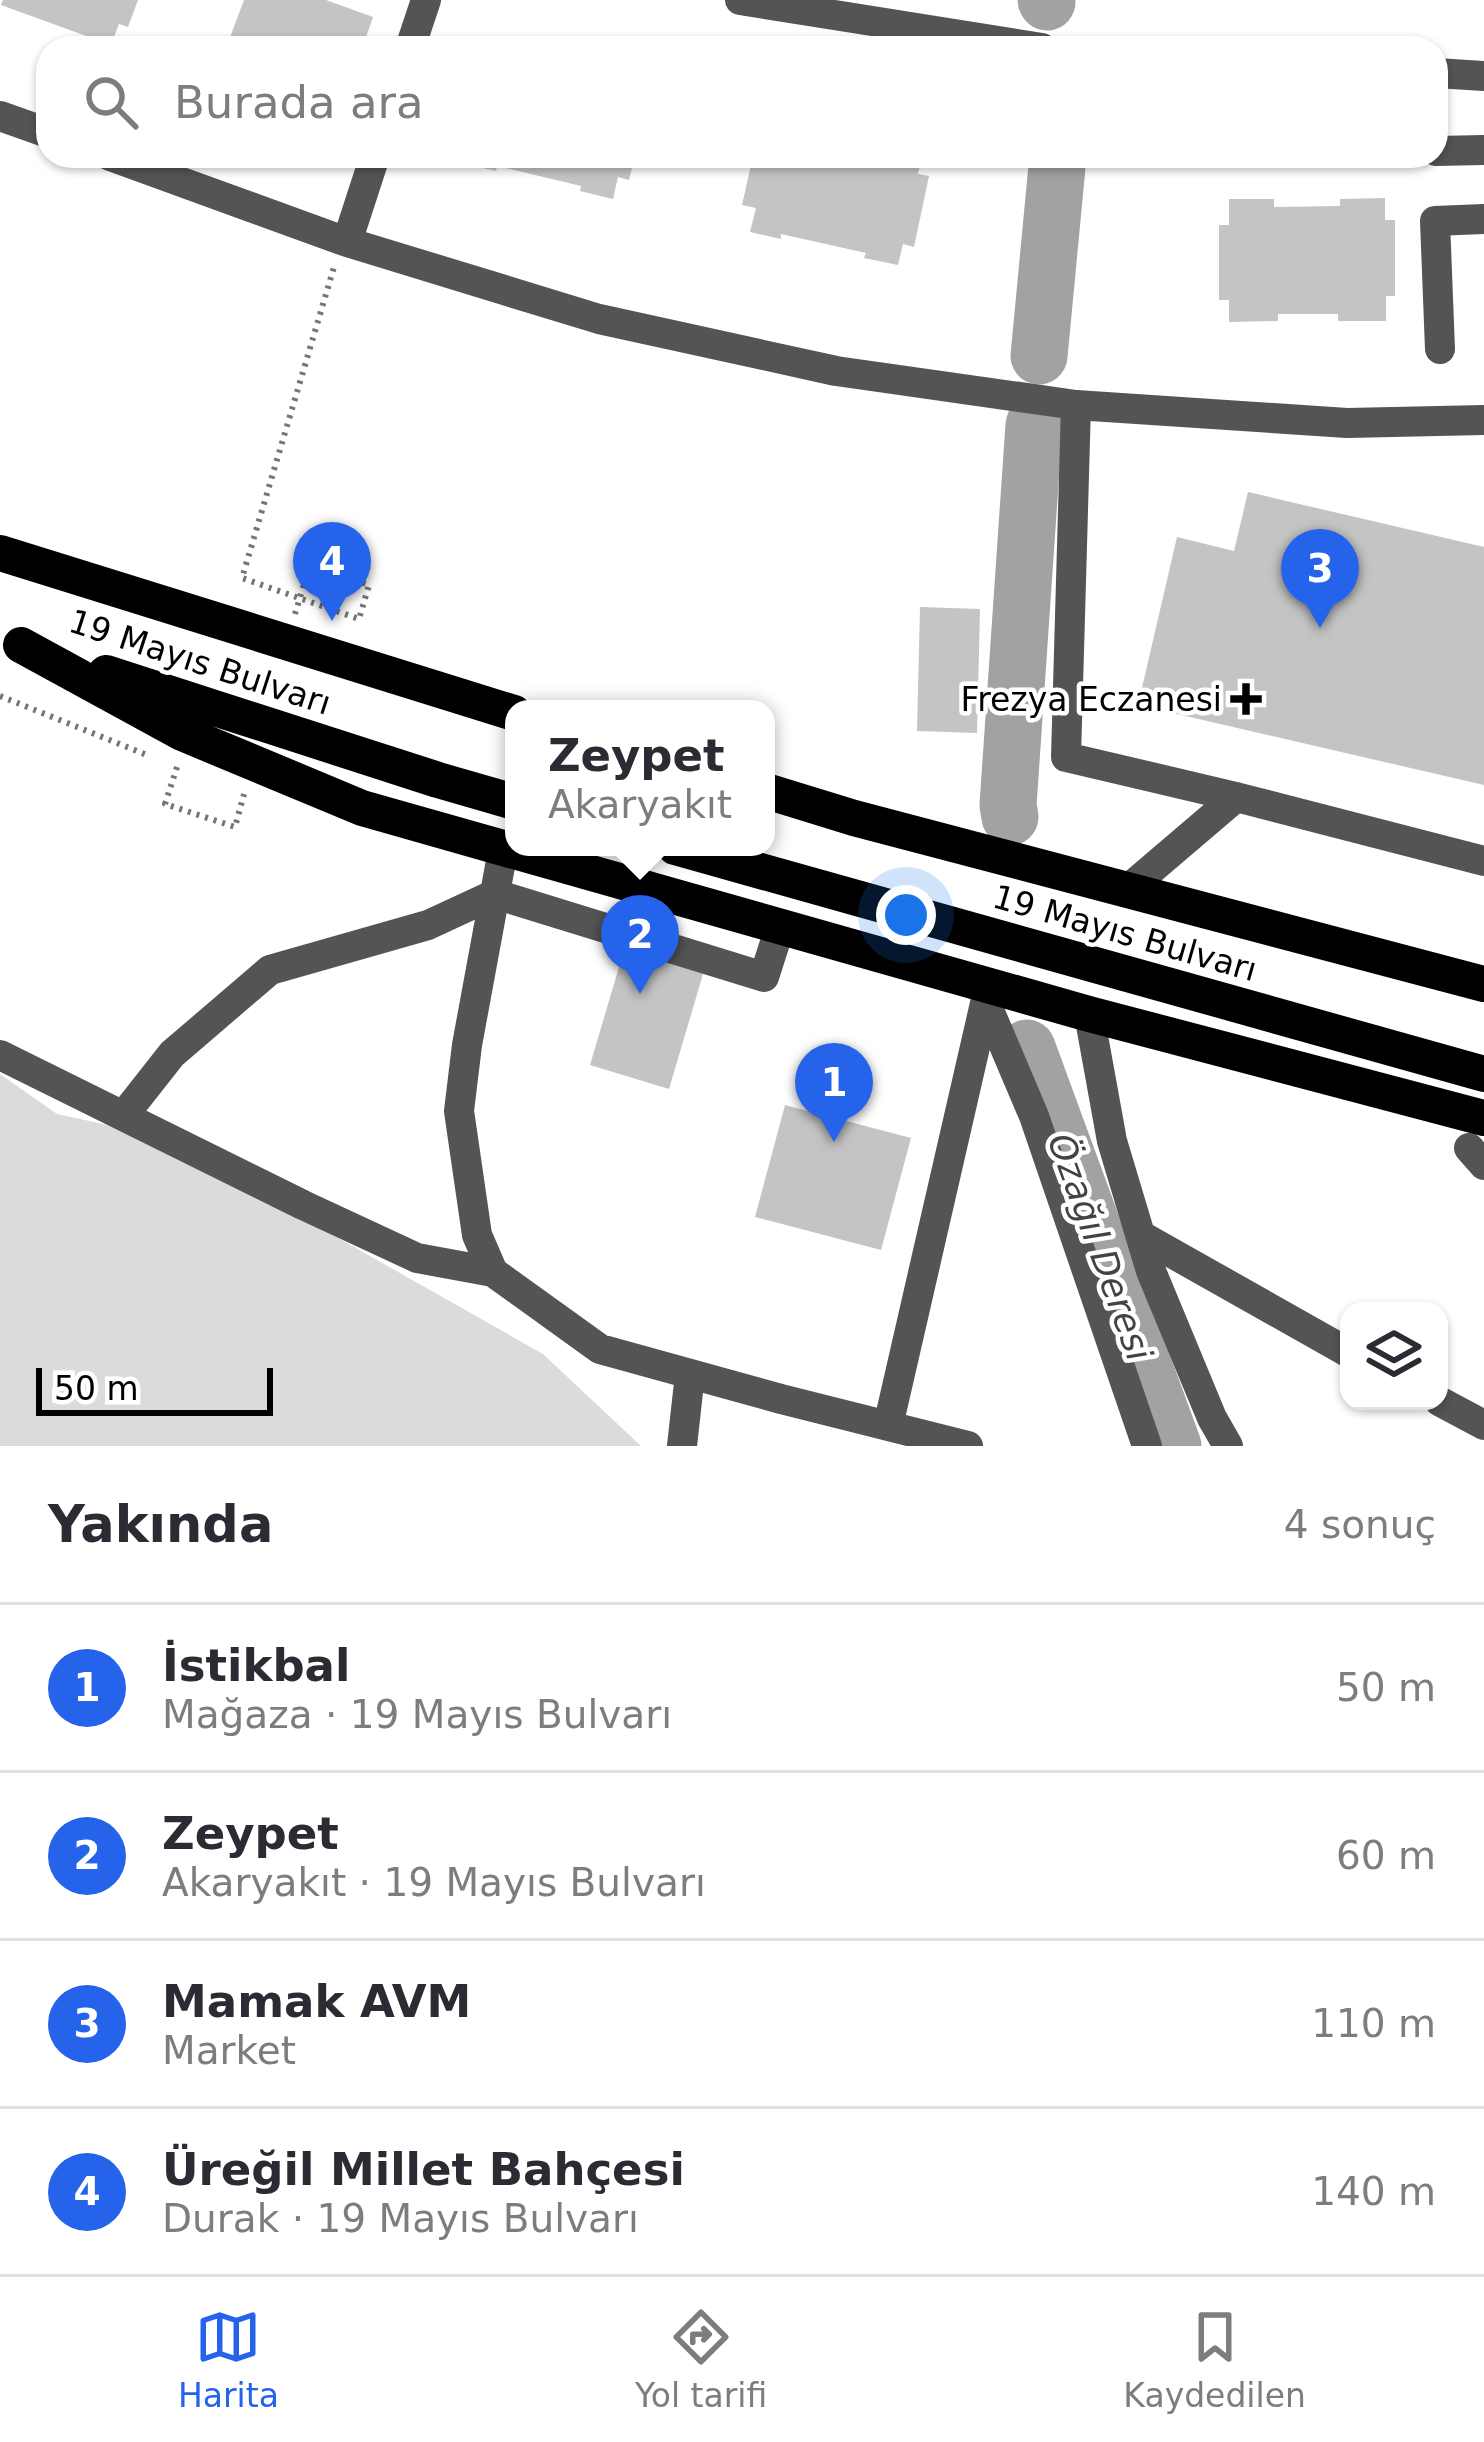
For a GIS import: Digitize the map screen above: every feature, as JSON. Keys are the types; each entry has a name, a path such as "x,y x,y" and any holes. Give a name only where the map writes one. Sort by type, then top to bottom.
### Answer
{"highway":[{"name":"19 Mayıs Bulvarı","path":"0,553 505,710"},
{"name":"19 Mayıs Bulvarı","path":"10,642 505,799"},
{"path":"10,642 182,733 362,808 505,851"},
{"name":"19 Mayıs Bulvarı","path":"775,794 1484,984"},
{"path":"524,856 829,940 988,994 1089,1014 1479,1143"},
{"name":"19 Mayıs Bulvarı","path":"707,856 1484,1074"},
{"path":"829,940 905,912"}],"street":[{"path":"414,36 426,0"},
{"path":"740,0 966,36"},
{"path":"1448,74 1484,76"},
{"path":"0,116 36,129"},
{"path":"1448,152 1484,150"},
{"path":"140,168 342,250 599,319 836,371 1076,405 1347,423 1484,420"},
{"path":"342,250 371,168"},
{"path":"1440,349 1435,221 1484,219"},
{"path":"1076,405 1066,757 1484,861"},
{"path":"1127,890 1236,797"},
{"path":"493,1272 477,1235 460,1112 467,1045 502,850"},
{"path":"124,1115 172,1054 270,970 428,925 495,894 764,977 780,927"},
{"path":"895,1434 988,994"},
{"path":"988,994 1147,1446"},
{"path":"1089,1014 1112,1142 1151,1271 1228,1446"},
{"path":"0,1054 417,1258 493,1272 600,1349 895,1434 968,1446"},
{"path":"1140,1235 1340,1347"},
{"path":"682,1446 690,1374"},
{"path":"1448,1406 1484,1425"}],"path":[{"path":"310,564 369,585 358,619 242,578 342,250"},
{"path":"176,767 165,804 235,827"}],"shaded area":[{"path":"0,1074 57,1114 126,1129 324,1230 543,1354 641,1446 0,1446"}],"building":[{"path":"3,0 138,0 128,27 119,24 114,36 86,36 1,5"},
{"path":"244,0 326,0 373,17 366,36 230,36"},
{"path":"505,168 632,168 629,180 618,177 613,199 580,191 581,186"},
{"path":"750,168 919,168 918,174 929,176 914,247 903,244 898,265 781,234 781,239 750,232 756,208 742,205"},
{"path":"1385,198 1385,220 1395,220 1395,296 1386,296 1386,321 1338,321 1338,314 1278,314 1278,321 1229,322 1229,300 1219,300 1219,225 1229,225 1229,199 1274,199 1274,207 1340,206 1340,199"},
{"path":"1248,492 1484,547 1484,785 1138,705 1177,537 1234,551"},
{"path":"920,607 980,609 977,733 917,731"},
{"path":"627,940 706,964 669,1089 590,1065"},
{"path":"785,1105 911,1138 881,1250 755,1217"}],"waterway":[{"name":"Özağıl Deresi","path":"1039,356 1057,168"},
{"name":"Özağıl Deresi","path":"1010,817 1034,425"},
{"name":"Özağıl Deresi","path":"1027,1048 1173,1446"}],"place":[{"name":"Üreğil Millet Bahçesi","path":"332,621"},
{"name":"Mamak AVM","path":"1320,628"},
{"name":"Frezya Eczanesi","path":"1246,699"},
{"name":"Zeypet","path":"640,994"},
{"name":"İstikbal","path":"834,1142"}]}
